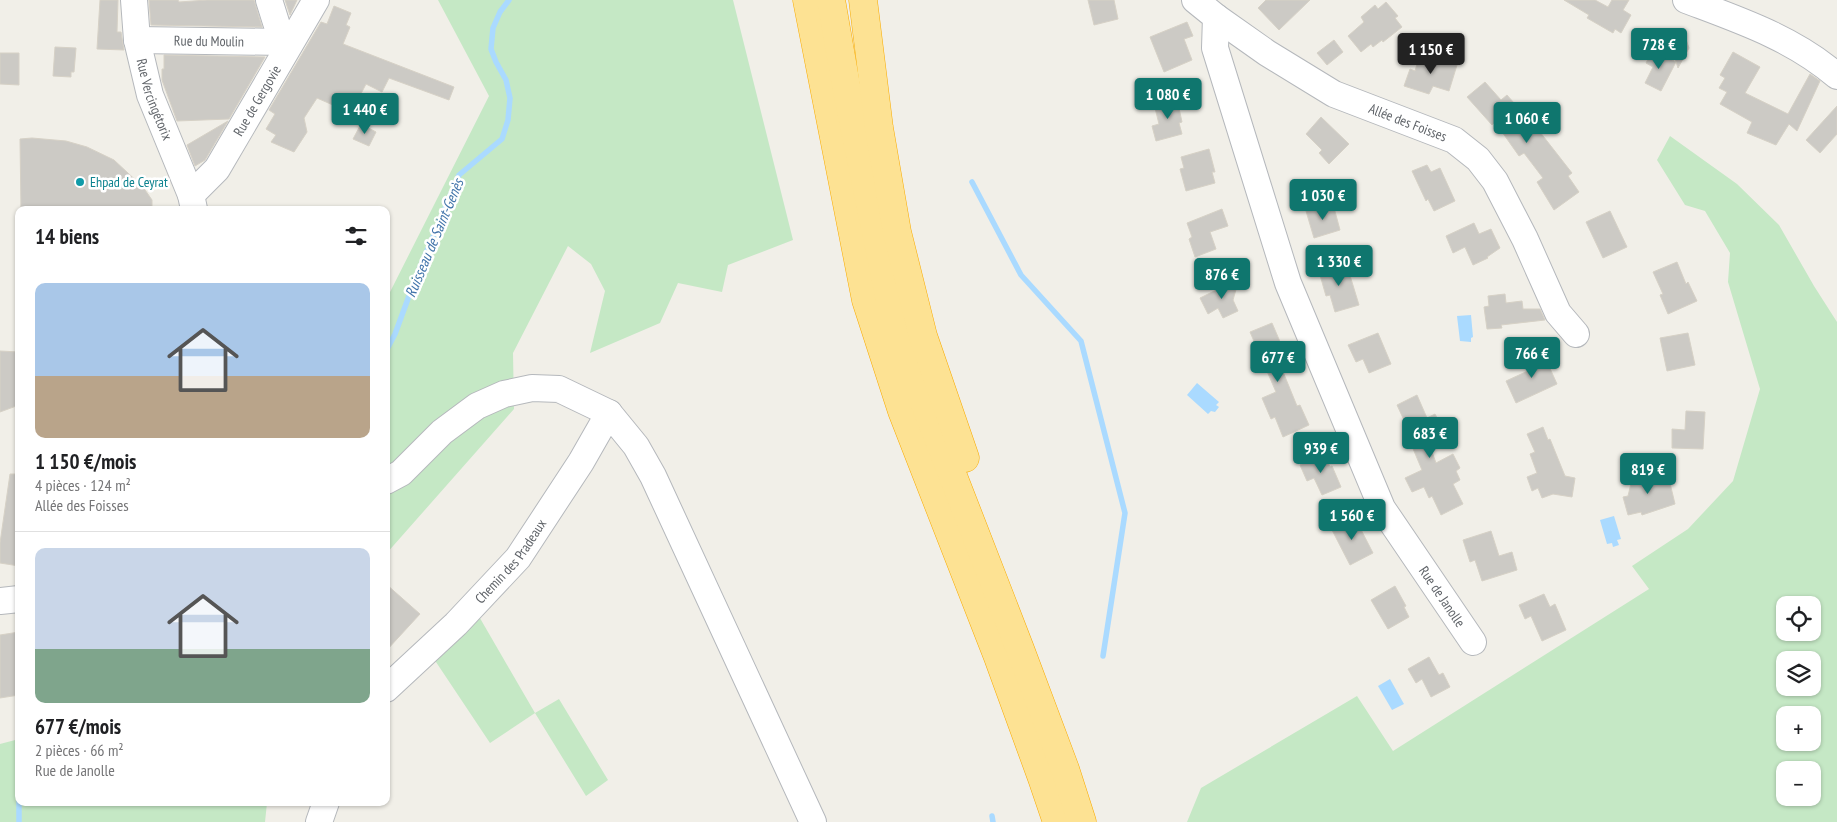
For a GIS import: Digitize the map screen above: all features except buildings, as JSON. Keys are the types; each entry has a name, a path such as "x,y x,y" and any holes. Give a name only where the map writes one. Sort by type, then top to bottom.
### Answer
{"highway":[{"path":"807,0 866,300 902,411 998,657 1057,822"},
{"path":"831,0 847,91 889,296 925,404 1020,650 1065,770 1082,822"},
{"path":"863,0 879,128 896,232 923,336 985,517 1020,650"}],"street":[{"name":"Rue Vercingétorix","path":"134,0 137,40 150,96 193,203"},
{"path":"269,0 284,46"},
{"name":"Rue de Gergovie","path":"193,203 216,169 284,46 316,0"},
{"path":"1195,0 1216,17"},
{"path":"1686,0 1761,29 1808,53 1837,76"},
{"name":"Allée des Foisses","path":"1216,17 1267,54 1334,94 1454,140 1478,160 1495,181 1525,239 1558,313 1576,334"},
{"name":"Rue de Janolle","path":"1216,17 1215,48 1288,283 1382,508 1473,642"},
{"name":"Rue du Moulin","path":"137,40 284,46"},
{"path":"390,479 401,473 442,432 470,412 504,394 532,388 560,389 609,414 636,446 653,476 813,822"},
{"name":"Chemin des Pradeaux","path":"390,685 456,624 518,558 581,462 609,414"},
{"path":"0,601 15,599"},
{"path":"319,822 325,806"}],"green space":[{"path":"438,0 733,0 793,240 728,265 722,292 678,283 660,323 590,353 605,291 591,264 568,246 513,353 514,409 390,549 390,292 489,96"},
{"path":"1670,136 1737,184 1779,225 1837,322 1837,822 1187,822 1201,788 1357,696 1393,751 1649,589 1632,566 1688,529 1733,481 1760,389 1728,282 1730,253 1705,211 1685,205 1657,160"},
{"path":"477,613 535,713 490,743 432,656"},
{"path":"559,699 608,780 586,796 535,713"},
{"path":"15,740 15,806 267,806 265,822 0,822 0,744"}],"water":[{"path":"1471,315 1473,337 1471,342 1460,341 1457,316"},
{"path":"1197,383 1219,402 1216,405 1219,407 1215,412 1211,411 1208,414 1187,395"},
{"path":"1614,516 1621,539 1617,540 1619,545 1613,547 1612,543 1607,544 1600,520"},
{"path":"1390,679 1404,704 1392,710 1378,686"}],"waterway":[{"name":"Ruisseau de Saint-Genès","path":"390,343 459,175 502,139 508,120 510,98 506,80 491,49 493,28 500,12 509,0"},
{"path":"972,182 1021,275 1081,341 1125,513 1103,656"},
{"name":"Ruisseau de Saint-Genès","path":"19,806 19,822"},
{"path":"992,816 993,822"}],"place":[{"name":"Ehpad de Ceyrat","path":"80,182"}]}
